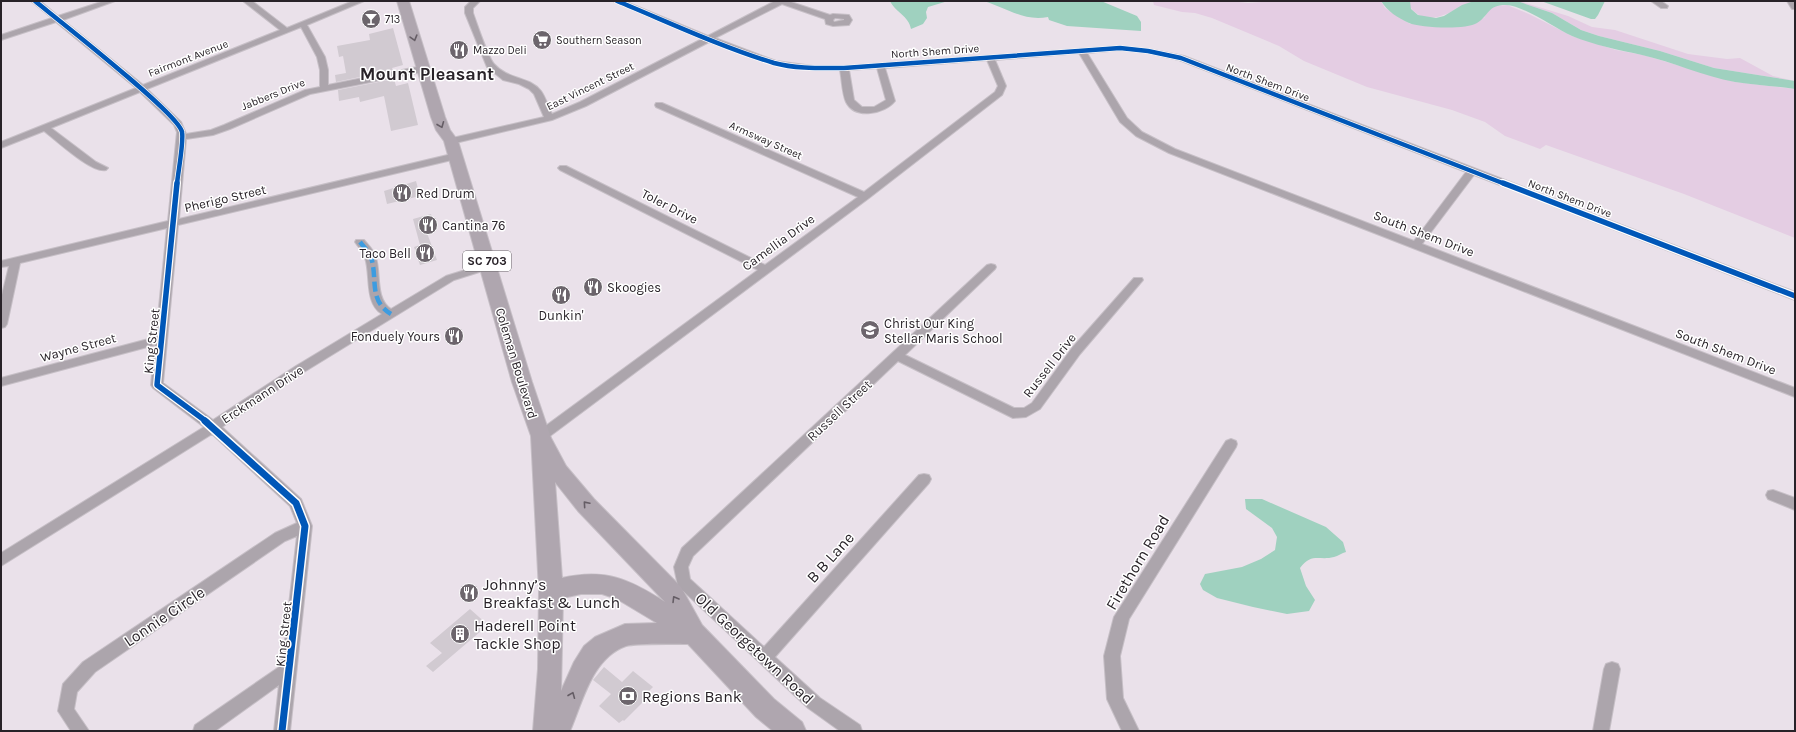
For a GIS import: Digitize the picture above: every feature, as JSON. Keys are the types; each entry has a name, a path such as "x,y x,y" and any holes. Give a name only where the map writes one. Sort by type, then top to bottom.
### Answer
{"main road":[{"name":"Coleman Boulevard","path":"403,1 422,69 442,128 453,148 526,394 541,436 551,591"},
{"path":"410,1 414,12 420,20"},
{"name":"Coleman Boulevard","path":"415,1 455,129 453,148"},
{"path":"541,436 560,472 586,505 673,594 693,633"},
{"path":"551,591 581,584 602,584 624,591 640,599 693,633 765,708 793,731"},
{"name":"SC 703","path":"546,731 550,669 551,591"},
{"path":"557,731 582,670 593,654 604,645 625,635 693,633"}],"street":[{"name":"King Street","path":"35,1 141,88 178,124 182,132 157,385 213,427 296,503 305,526 282,731"},
{"path":"1,38 111,1"},
{"path":"247,1 286,31"},
{"name":"Fairmont Avenue","path":"3,141 44,127 360,1"},
{"path":"476,1 469,7 469,13 490,65 506,78 522,82 532,87 538,93 549,118"},
{"name":"North Shem Drive","path":"617,1 774,63 813,68 880,66 1120,48 1148,51 1181,58 1795,296"},
{"path":"781,1 831,18"},
{"name":"East Vincent Street","path":"453,148 549,118 583,104 781,1"},
{"path":"1655,1 1664,6"},
{"path":"1791,1 1795,7"},
{"path":"303,24 311,35 321,59 324,89"},
{"name":"South Shem Drive","path":"1082,51 1123,120 1139,134 1172,151 1417,244 1795,393"},
{"name":"Camellia Drive","path":"541,436 865,196 999,93 1002,86 990,57"},
{"path":"844,68 851,102 859,109 873,111 886,107 891,101 880,66"},
{"name":"Jabbers Drive","path":"182,138 213,132 227,127 298,96 324,89 422,69"},
{"name":"Armsway Street","path":"659,105 865,196"},
{"path":"44,127 94,164 103,168"},
{"name":"Pherigo Street","path":"1,264 173,224 453,148"},
{"name":"Toler Drive","path":"563,168 765,269"},
{"path":"1417,244 1472,171"},
{"path":"360,242 369,252 378,304 384,312 391,314"},
{"path":"1,324 15,261"},
{"name":"Erckmann Drive","path":"1,560 213,427 300,369 450,278 488,266"},
{"name":"Russell Street","path":"687,552 991,267"},
{"name":"Russell Drive","path":"897,356 1013,413 1026,412 1036,406 1076,352 1138,280"},
{"name":"Wayne Street","path":"1,382 162,339"},
{"name":"Firethorn Road","path":"1131,731 1115,699 1112,656 1122,617 1231,444"},
{"name":"B B Lane","path":"764,658 924,479"},
{"path":"1773,495 1795,504"},
{"name":"Lonnie Circle","path":"82,731 66,711 69,689 89,668 280,538 305,526"},
{"name":"Old Georgetown Road","path":"687,552 682,567 683,582 814,703 854,731"},
{"path":"201,731 290,668"},
{"path":"1602,731 1612,670"}],"shaded area":[{"path":"890,1 948,1 928,7 926,12 927,18 923,24 911,29 905,17 892,5"},
{"path":"983,1 1101,1 1137,16 1141,22 1141,31 1067,26 1049,20 1048,17 1039,18 1023,16"},
{"path":"1153,1 1229,1 1248,3 1277,1 1381,1 1385,8 1410,24 1484,18 1489,9 1496,6 1507,5 1529,14 1572,36 1616,50 1643,55 1735,82 1795,89 1795,238 1684,194 1546,145 1540,149 1505,136 1485,122 1452,110 1367,87 1304,61 1279,46 1212,18 1154,5"},
{"path":"1381,1 1410,1 1411,9 1418,15 1436,18 1444,16 1462,5 1474,1 1517,1 1552,13 1581,30 1599,36 1660,51 1714,68 1795,81 1795,89 1735,82 1700,73 1654,58 1598,45 1572,36 1514,6 1500,5 1495,7 1481,20 1472,25 1443,28 1409,23 1393,14"},
{"path":"1410,1 1474,1 1444,15 1429,18 1422,16 1411,9"},
{"path":"1517,1 1568,16 1592,27 1615,30 1688,54 1727,59 1740,58 1773,76 1795,81 1714,68 1660,51 1599,36 1581,30 1552,13"},
{"path":"1541,1 1605,1 1595,19 1591,19"},
{"path":"1245,499 1262,499 1326,527 1343,542 1346,552 1334,557 1308,560 1300,568 1306,586 1315,600 1309,611 1287,614 1217,598 1203,590 1200,584 1205,574 1242,567 1261,559 1275,550 1277,537 1272,528 1246,509"}],"building":[{"path":"393,28 403,65 392,68 393,70 336,82 335,75 346,73 343,56 339,57 337,46 370,40 369,34"},
{"path":"394,79 396,86 408,83 418,125 391,131 384,96 360,102 359,97 339,101 338,90"},
{"name":"Red Drum","path":"416,181 420,196 387,204 384,191"},
{"path":"431,214 436,230 427,233 437,260 420,265 414,247 420,245 413,219"},
{"name":"Haderell Point Tackle Shop","path":"470,609 488,625 433,672 426,666 442,653 430,643"},
{"name":"Regions Bank","path":"604,667 622,682 633,671 653,687 645,695 648,697 624,721 623,720 619,723 599,706 611,694 593,680"}],"marked path":[{"path":"360,242 368,251 371,259 376,295 379,303 391,314"}],"cycle path":[{"path":"35,1 141,88 178,124 182,132 157,385 213,427 296,503 305,526 282,731"},
{"path":"617,1 709,39 775,63 813,68 844,68 1120,48 1148,51 1181,58 1795,296"}],"place":[{"name":"713","path":"371,19"},
{"name":"Southern Season","path":"542,40"},
{"name":"Mazzo Deli","path":"459,50"},
{"name":"Red Drum","path":"402,193"},
{"name":"Cantina 76","path":"428,225"},
{"name":"Taco Bell","path":"425,253"},
{"name":"Skoogies","path":"593,287"},
{"name":"Dunkin'","path":"561,295"},
{"name":"Christ Our King Stellar Maris School","path":"870,330"},
{"name":"Fonduely Yours","path":"454,336"},
{"name":"Johnny’s Breakfast & Lunch","path":"469,593"},
{"name":"Haderell Point Tackle Shop","path":"460,634"},
{"name":"Regions Bank","path":"628,696"}],"district":[{"name":"Mount Pleasant","path":"427,74"}]}
